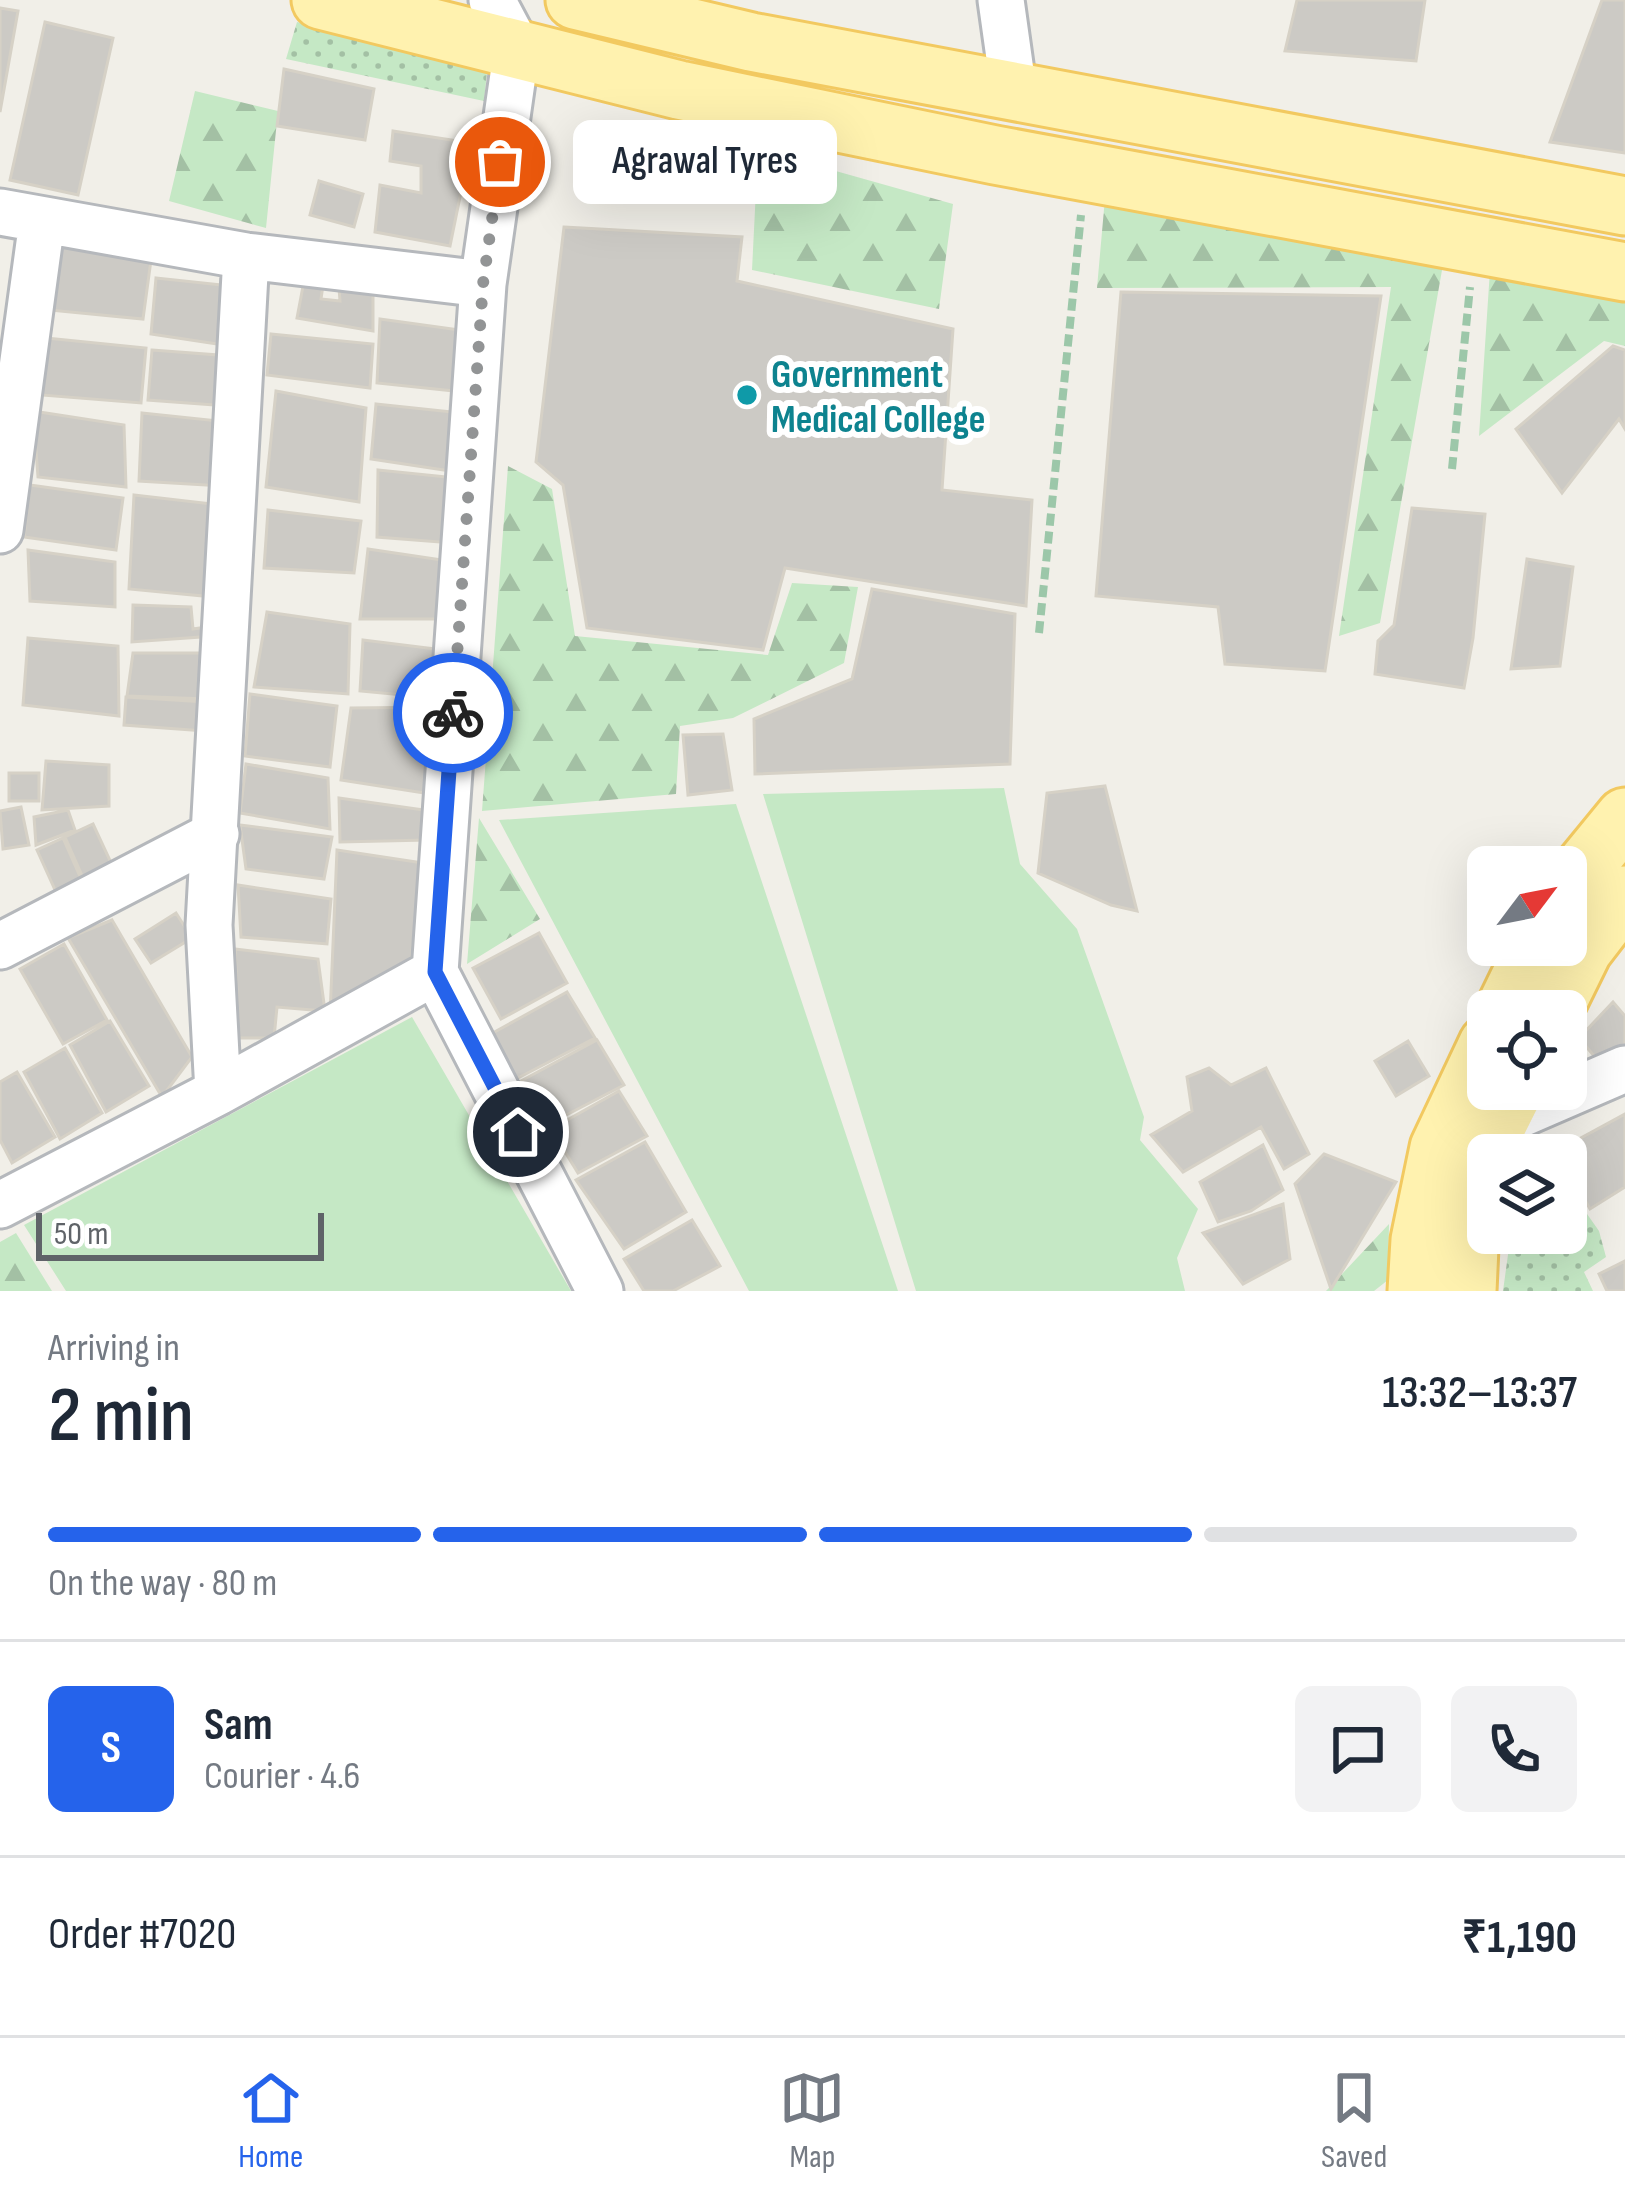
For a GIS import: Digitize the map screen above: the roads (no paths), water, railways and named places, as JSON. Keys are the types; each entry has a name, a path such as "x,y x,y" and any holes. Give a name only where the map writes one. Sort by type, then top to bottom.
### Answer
{"main road":[{"path":"322,0 504,24 680,90 1085,172 1625,272"},
{"path":"575,0 752,42 1625,206"},
{"path":"1587,864 1625,817"},
{"path":"1563,990 1583,950 1625,895"},
{"path":"1417,1291 1420,1240 1439,1148 1467,1089"},
{"path":"1467,1291 1469,1247 1490,1138 1504,1110"}],"street":[{"path":"1000,0 1014,93"},
{"path":"504,24 435,972 600,1291"},
{"path":"0,530 21,216 246,256 483,284"},
{"path":"218,1092 209,925 246,256"},
{"path":"0,946 216,834"},
{"path":"0,1205 435,972"},
{"path":"1587,1081 1625,1069"}],"place":[{"name":"Agrawal Tyres","path":"500,162"},
{"name":"Government Medical College","path":"747,395"}]}
